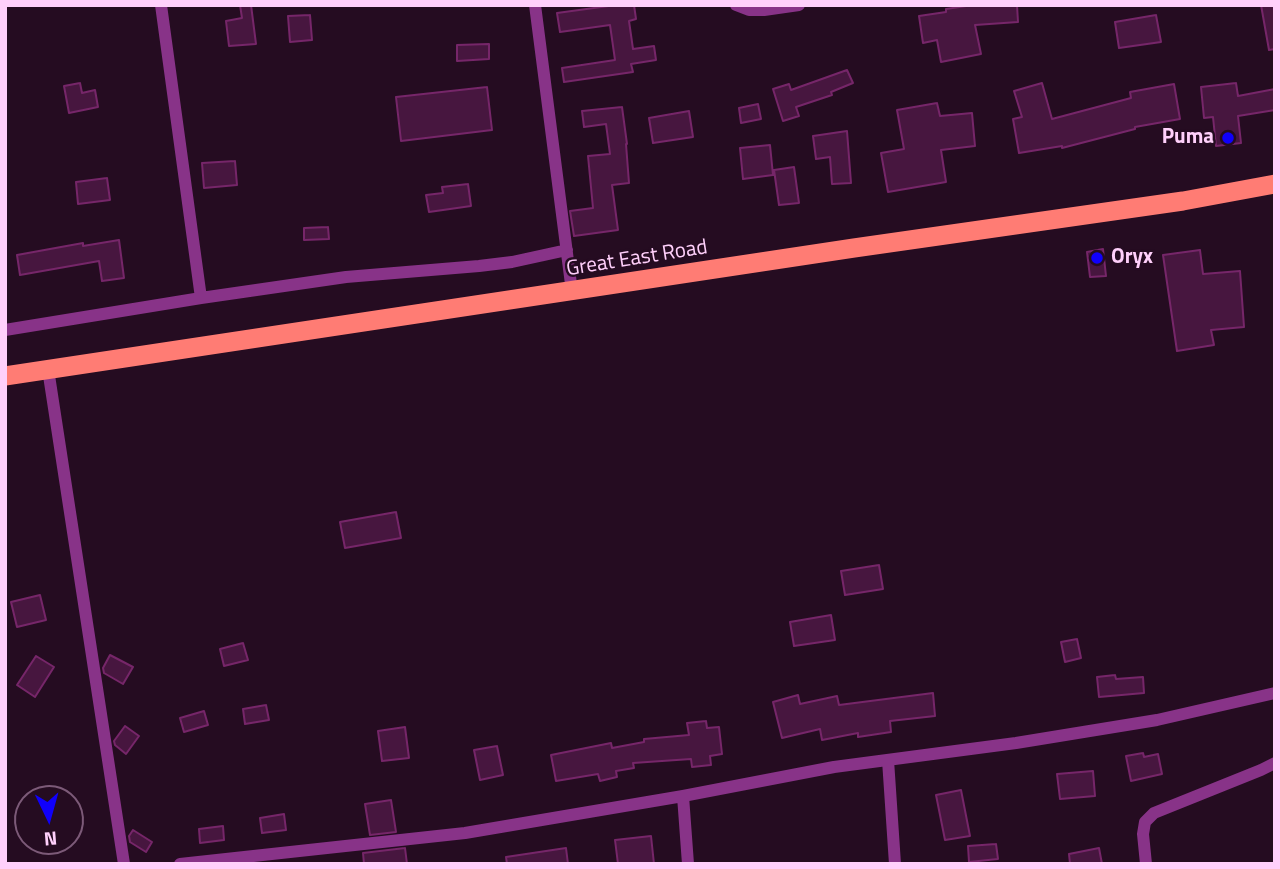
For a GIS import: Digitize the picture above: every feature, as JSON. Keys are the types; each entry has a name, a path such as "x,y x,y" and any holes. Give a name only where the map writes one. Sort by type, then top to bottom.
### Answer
{"highway":[{"name":"Great East Road","path":"5,376 1183,201 1275,184"}],"street":[{"path":"161,5 201,298"},
{"path":"535,5 572,292"},
{"path":"736,5 756,10 799,5"},
{"path":"5,330 346,277 512,262 567,250"},
{"path":"48,369 124,864"},
{"path":"180,864 465,833 834,767 1016,743 1144,722 1275,693"},
{"path":"888,760 895,864"},
{"path":"1146,864 1143,834 1145,822 1154,813 1275,763"},
{"path":"683,796 688,864"}],"building":[{"path":"240,5 251,5 256,44 229,46 226,21 242,18"},
{"path":"634,5 636,19 629,21 633,49 654,46 656,60 631,64 633,72 564,82 562,68 615,60 610,25 560,32 557,13"},
{"path":"973,5 1017,5 1018,22 975,25 981,54 941,62 937,40 923,43 919,16"},
{"path":"1261,5 1275,5 1275,49 1269,50"},
{"path":"310,15 312,40 290,42 288,16"},
{"path":"1156,15 1161,42 1119,48 1115,22"},
{"path":"489,44 489,59 457,61 457,45"},
{"path":"847,70 853,83 831,92 832,95 796,107 799,116 783,121 773,89 789,84 791,90"},
{"path":"80,83 82,93 95,90 98,107 69,113 64,86"},
{"path":"1042,83 1052,119 1131,98 1130,92 1174,84 1180,119 1135,127 1062,148 1019,153 1013,119 1022,117 1014,91"},
{"path":"1236,83 1238,96 1275,89 1275,110 1238,116 1241,143 1216,146 1213,117 1204,118 1201,87"},
{"path":"487,87 492,130 401,141 396,97"},
{"path":"937,103 940,116 972,113 975,146 941,150 946,182 888,192 881,153 904,149 897,110"},
{"path":"758,104 761,119 741,123 739,108"},
{"path":"622,107 629,183 612,185 618,230 574,236 570,211 593,208 588,156 610,154 606,124 584,127 582,111"},
{"path":"689,111 693,137 653,143 649,118"},
{"path":"847,131 851,183 832,184 830,157 816,159 813,136"},
{"path":"770,145 773,175 743,179 740,148"},
{"path":"235,161 237,185 204,188 202,163"},
{"path":"794,167 799,203 779,205 774,170"},
{"path":"107,178 110,200 78,204 76,182"},
{"path":"468,184 471,206 429,212 426,195 443,193 442,187"},
{"path":"328,227 329,239 304,240 304,228"},
{"path":"119,240 124,278 102,281 99,261 20,275 17,255 83,243 83,246"},
{"path":"1103,249 1106,276 1090,277 1087,252"},
{"path":"1200,250 1203,274 1240,271 1244,327 1211,330 1214,345 1177,351 1163,255"},
{"path":"396,512 401,538 345,548 340,522"},
{"path":"879,565 883,589 845,595 841,571"},
{"path":"40,595 46,620 17,627 11,602"},
{"path":"831,615 835,640 794,646 790,622"},
{"path":"1077,639 1081,658 1065,662 1061,642"},
{"path":"243,643 248,660 224,666 220,649"},
{"path":"110,655 133,667 123,684 104,673 103,668"},
{"path":"36,656 54,667 35,697 17,685"},
{"path":"1115,675 1116,679 1143,677 1144,693 1099,697 1097,677"},
{"path":"933,693 935,716 890,721 891,732 858,737 858,733 822,740 820,729 782,738 773,702 798,695 800,704 837,696 839,705"},
{"path":"266,705 269,720 245,724 243,709"},
{"path":"204,711 208,725 184,732 180,718"},
{"path":"706,721 707,728 719,727 722,754 710,756 711,765 692,767 691,759 633,763 634,768 616,771 617,777 600,781 598,774 556,781 551,755 611,743 612,748 644,742 644,739 689,735 687,723"},
{"path":"125,726 139,736 126,754 114,741"},
{"path":"405,727 409,758 382,761 378,731"},
{"path":"497,746 503,775 480,780 474,750"},
{"path":"1143,753 1144,757 1158,754 1162,774 1131,781 1126,756"},
{"path":"1093,771 1095,796 1060,799 1057,774"},
{"path":"961,790 970,836 945,840 936,795"},
{"path":"391,800 396,832 370,835 365,804"},
{"path":"284,814 286,830 262,833 260,818"},
{"path":"223,826 224,840 200,843 199,829"},
{"path":"133,830 152,842 146,852 130,842 129,836"},
{"path":"651,836 654,864 618,864 615,840"},
{"path":"996,844 998,859 969,862 968,846"},
{"path":"405,848 407,864 364,864 363,853"},
{"path":"566,848 568,864 507,864 506,857"},
{"path":"1099,848 1102,864 1070,864 1069,854"}],"place":[{"name":"Puma","path":"1228,138"},
{"name":"Oryx","path":"1097,258"}]}
